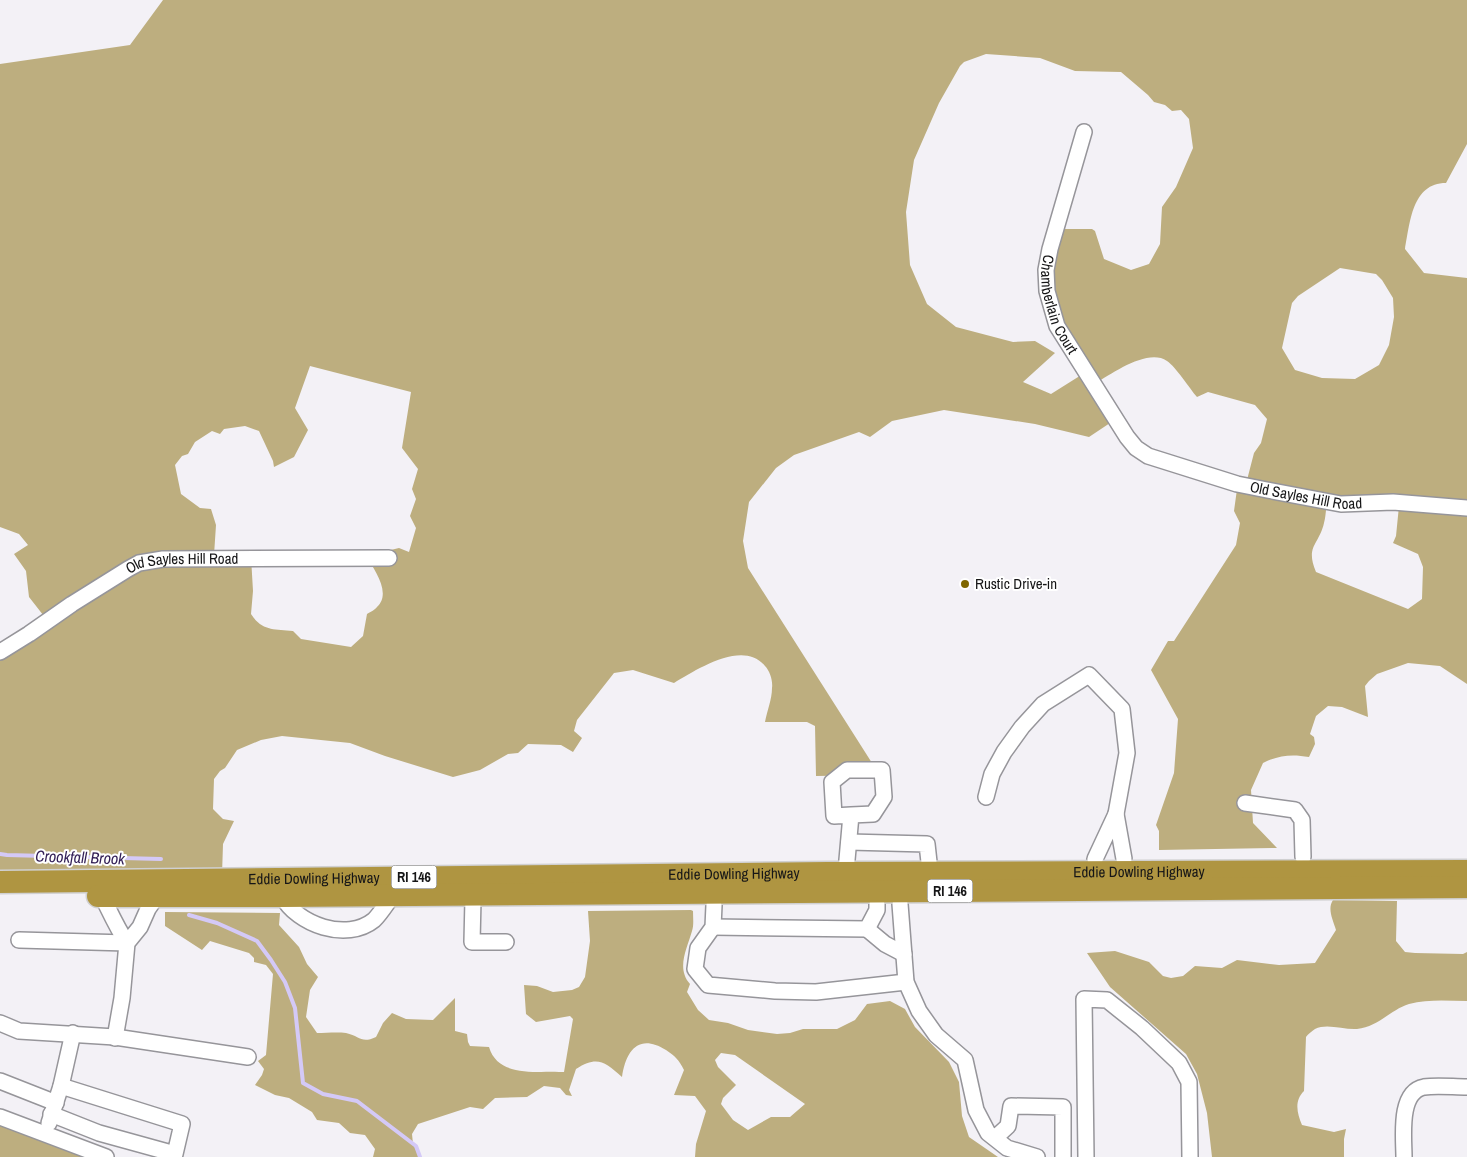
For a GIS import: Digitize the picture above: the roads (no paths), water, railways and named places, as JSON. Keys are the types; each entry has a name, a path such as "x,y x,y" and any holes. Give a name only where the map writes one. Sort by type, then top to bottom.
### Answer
{"highway":[{"path":"837,872 930,862 1467,856"},
{"name":"Eddie Dowling Highway","path":"0,882 837,872 1467,871"},
{"name":"Eddie Dowling Highway","path":"0,897 1467,887"},
{"path":"434,894 517,905 597,907 714,916 877,904 1467,899"}],"street":[{"name":"Chamberlain Court","path":"1084,132 1050,249 1046,270 1047,291 1057,326 1126,437 1136,448 1148,456"},
{"name":"Old Sayles Hill Road","path":"1148,456 1237,484 1341,504 1392,502 1467,508"},
{"name":"Old Sayles Hill Road","path":"0,652 108,580 139,563 151,560 163,558 389,558"},
{"path":"986,797 992,774 1004,752 1022,727 1043,704 1089,675 1122,709 1127,753 1116,814 1095,859"},
{"path":"1245,803 1295,810 1302,820 1303,857"},
{"path":"1116,814 1124,859"},
{"path":"837,872 849,842 851,815"},
{"path":"849,842 927,844 930,862"},
{"path":"282,896 307,922 326,927 353,930 374,919 393,895"},
{"path":"102,896 116,927 127,943"},
{"path":"115,1038 122,998 127,943 140,927 148,909 157,896"},
{"path":"473,899 472,942 506,942"},
{"path":"867,928 877,910 877,904"},
{"path":"900,904 906,982 919,1011 936,1035 966,1060 976,1110 988,1133 1007,1148 1038,1157"},
{"path":"904,954 885,944 867,928 714,916 698,948 695,970 708,985 776,991 816,992 906,982"},
{"path":"20,940 127,943"},
{"path":"1086,1157 1084,998 1107,1000 1142,1028 1179,1063 1189,1082 1190,1157"},
{"path":"0,1023 19,1031 73,1033 248,1057"},
{"path":"45,1134 60,1086 73,1033"},
{"path":"0,1081 99,1133 175,1154 182,1124 60,1086"},
{"path":"1404,1157 1406,1103 1414,1092 1423,1088 1467,1087"},
{"path":"995,1138 1008,1126 1011,1106 1063,1107 1063,1157"},
{"path":"0,1117 106,1157"}],"waterway":[{"name":"Crookfall Brook","path":"0,854 161,859"},
{"name":"Crookfall Brook","path":"189,915 217,923 257,941 271,960 285,982 295,1008 303,1083 323,1094 357,1101 416,1146 420,1157"}],"place":[{"name":"Rustic Drive-in","path":"965,584"}]}
